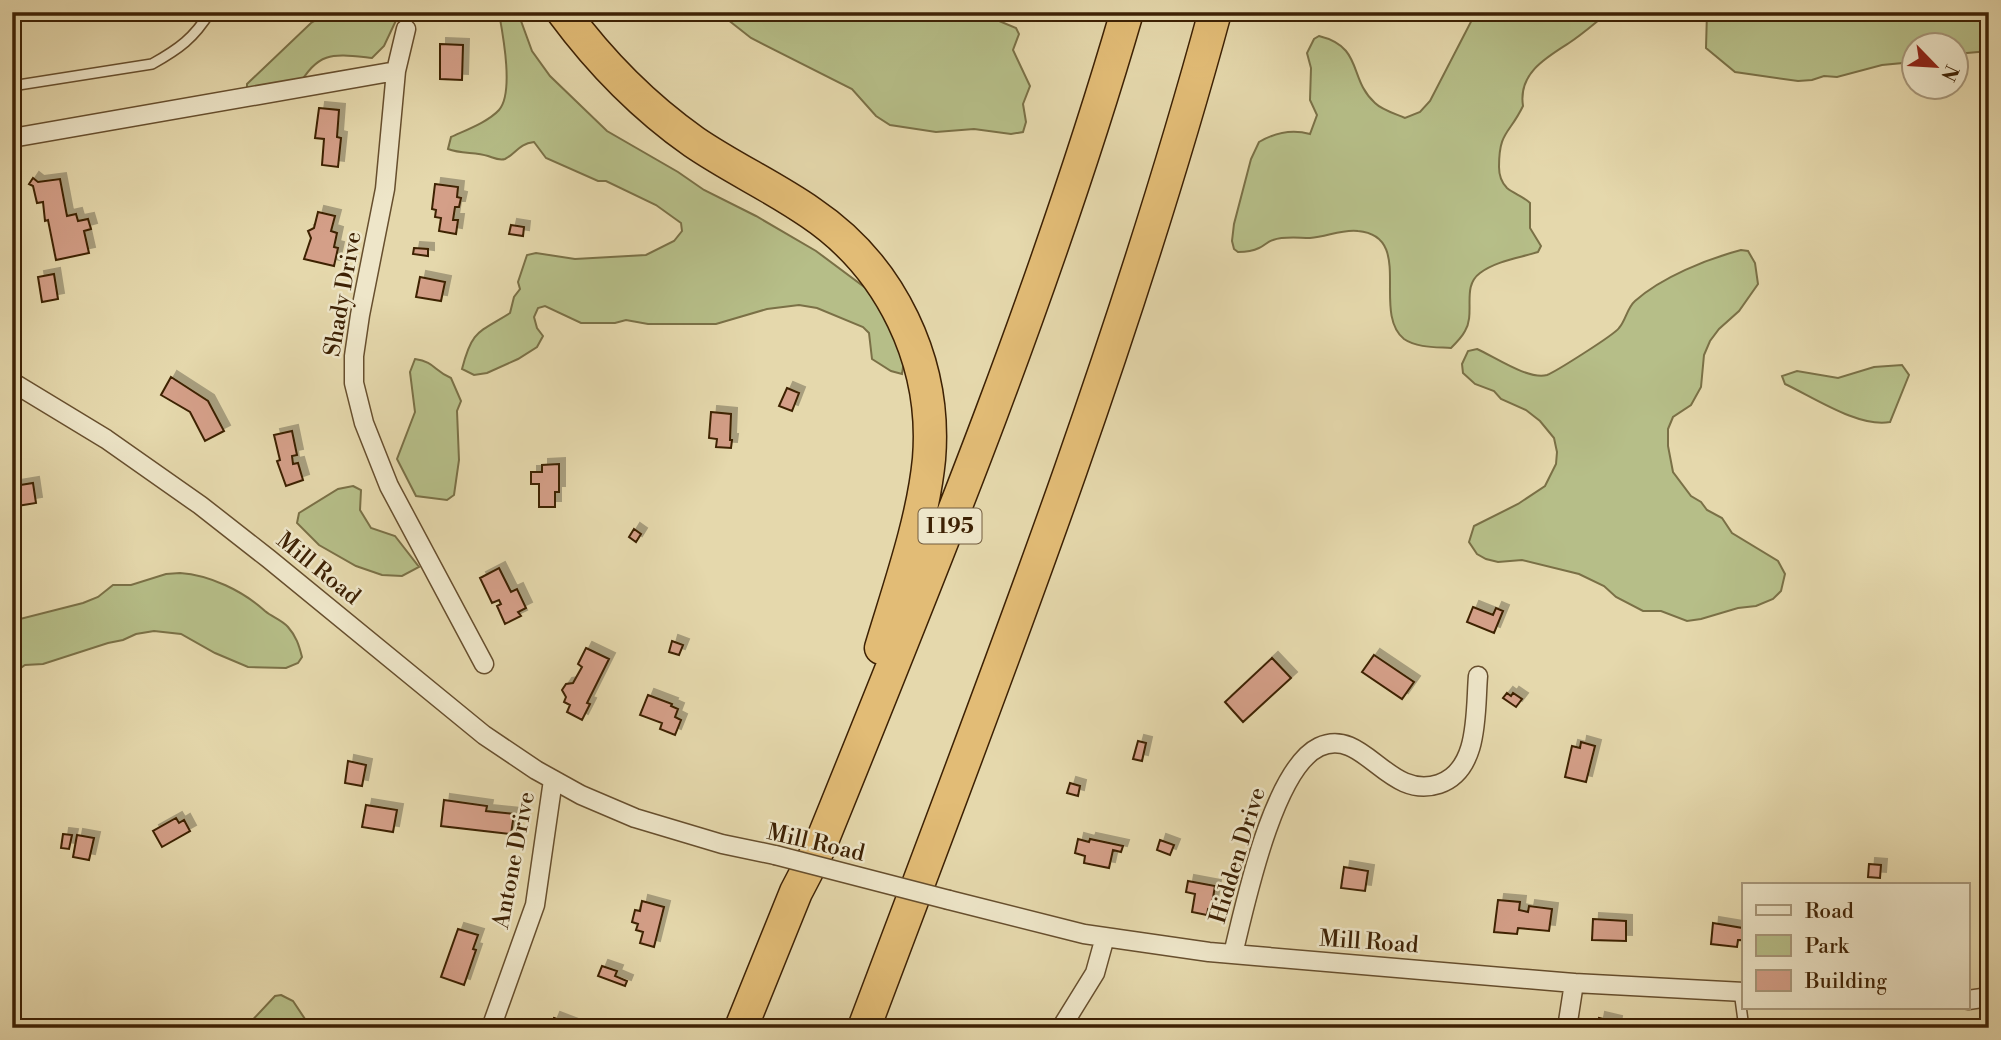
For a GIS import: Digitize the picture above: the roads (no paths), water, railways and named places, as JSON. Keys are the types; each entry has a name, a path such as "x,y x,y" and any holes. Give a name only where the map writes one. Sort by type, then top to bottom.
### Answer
{"highway":[{"path":"563,12 593,51 649,107 695,142 810,212 853,247 877,275 900,312 919,361 930,414 925,482 894,602 820,846"},
{"name":"I 195","path":"741,1028 796,892 820,846 958,506 1071,187 1127,12"},
{"path":"864,1028 1077,455 1166,180 1215,12"}],"street":[{"name":"Shady Drive","path":"406,29 396,71 385,188 360,315 354,356 354,383 364,423 389,486 484,664"},
{"path":"12,138 396,71"},
{"name":"Mill Road","path":"12,382 76,419 189,498 269,559 484,735 553,780 635,818 722,844 1105,937 1233,954 1574,983 1741,991"},
{"name":"Hidden Drive","path":"1233,954 1270,819 1286,783 1303,759 1322,745 1334,743 1356,749 1402,783 1425,787 1443,782 1460,769 1470,750 1478,676"},
{"name":"Antone Drive","path":"491,1028 535,905 553,780"},
{"path":"1061,1028 1095,972 1105,937"},
{"path":"1567,1028 1574,983"},
{"path":"1969,1000 1989,997"}],"lane":[{"path":"12,86 152,64 171,54 197,33 210,12"},
{"path":"1742,1009 1744,1028"}]}
